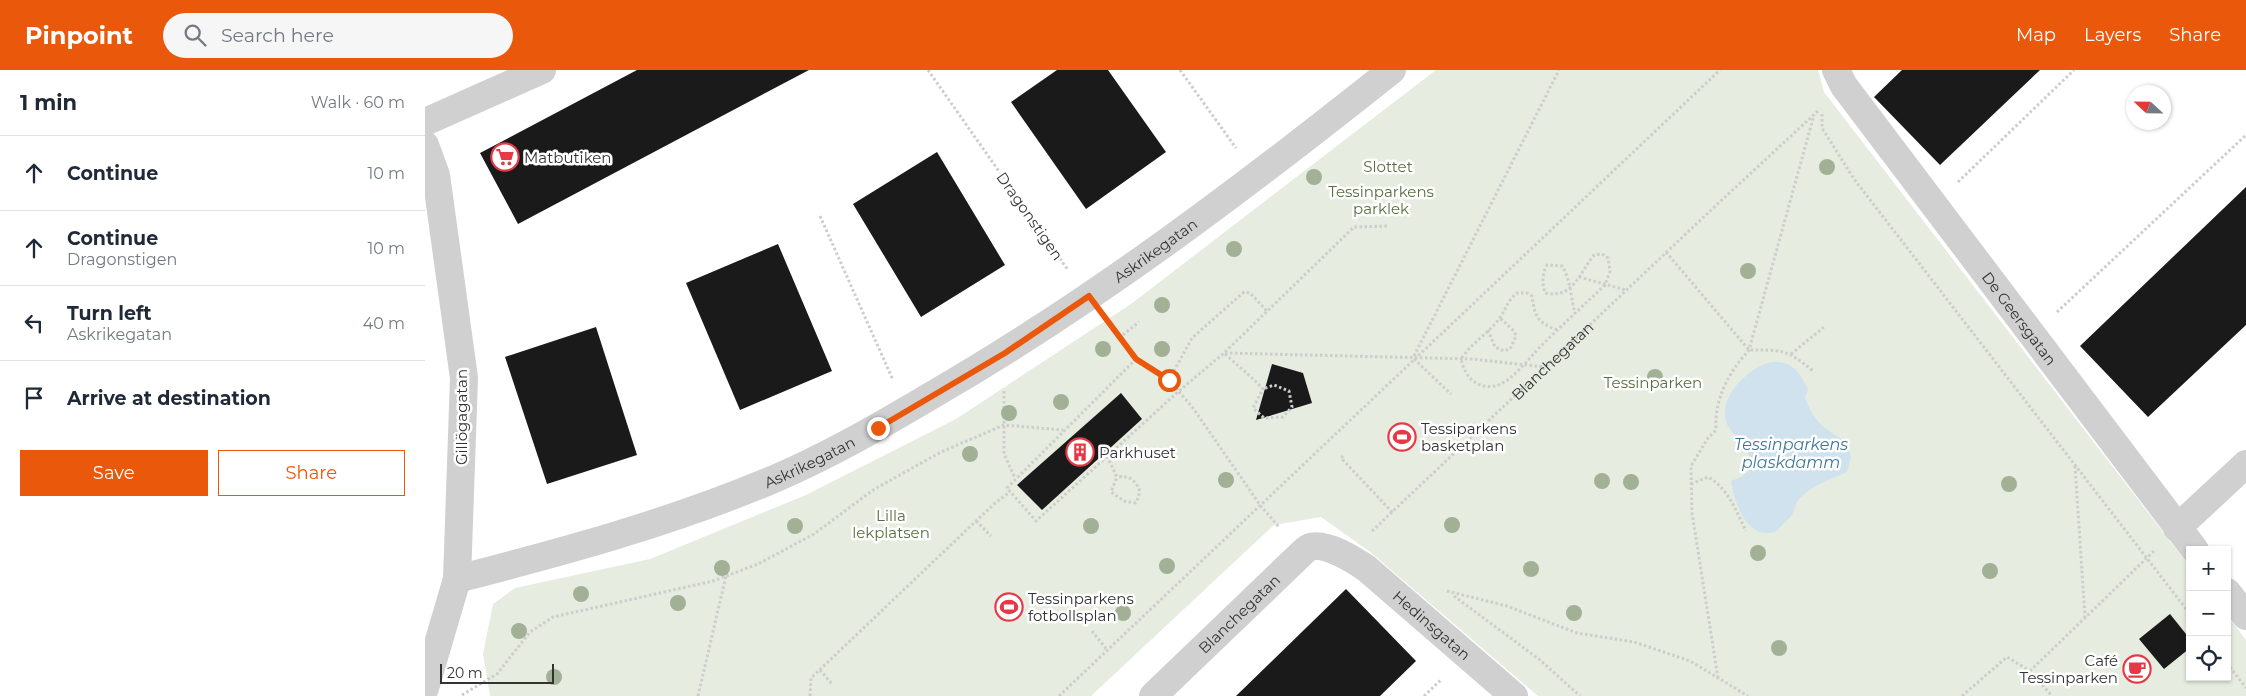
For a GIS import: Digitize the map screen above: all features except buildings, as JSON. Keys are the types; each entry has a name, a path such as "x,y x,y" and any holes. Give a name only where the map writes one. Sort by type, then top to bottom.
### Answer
{"street":[{"path":"425,122 542,70"},
{"name":"Askrikegatan","path":"457,579 572,549 666,521 769,482 878,428 1005,353 1139,263 1256,177 1392,70"},
{"name":"De Geersgatan","path":"1840,78 2192,546"},
{"name":"Gillögagatan","path":"425,144 436,176 464,378 457,579 425,688"},
{"path":"2177,528 2246,464"},
{"name":"Blanchegatan","path":"1153,696 1309,547 1327,548 1347,556"},
{"name":"Hedinsgatan","path":"1347,556 1366,568 1514,696"},
{"path":"2231,597 2246,616"}],"path":[{"name":"Dragonstigen","path":"928,70 1053,250 1119,338 1136,359 1169,380 1179,391 1193,408 1260,505"},
{"path":"1180,70 1256,177"},
{"path":"1413,359 1559,70"},
{"path":"1059,696 1720,70"},
{"path":"1955,184 2074,70"},
{"name":"Blanchegatan","path":"1347,556 1544,367 1823,107 1822,128 1855,179 2075,466"},
{"path":"1718,678 1692,513 1691,466 1708,438 1716,430 1715,418 1722,389 1733,367 1749,350 1815,115"},
{"path":"2055,314 2246,135"},
{"path":"820,216 907,410"},
{"path":"1136,359 1007,488 1036,521 1179,391 1224,353 1354,227 1387,226"},
{"path":"1666,252 1749,350 1782,350 1791,354 1813,371"},
{"path":"1557,330 1543,325 1537,319 1532,296 1527,293 1517,293 1509,300 1500,318 1469,348 1461,359 1463,370 1468,378 1476,384 1483,386 1496,386 1507,380 1605,285 1609,271 1608,258 1602,254 1594,255 1579,277 1569,289 1566,292 1556,295 1545,292 1543,272 1547,265 1562,266 1566,272 1569,289 1575,314"},
{"path":"1579,277 1626,290"},
{"path":"1169,380 1192,338 1244,292 1250,292 1267,311"},
{"path":"1488,330 1495,347 1504,351 1510,349 1516,336 1515,331 1500,318"},
{"path":"1119,338 1139,322"},
{"path":"1791,354 1824,327"},
{"path":"1005,353 1004,454 1015,478"},
{"path":"1224,353 1461,359 1544,367"},
{"path":"1224,353 1263,389"},
{"path":"1413,359 1451,394"},
{"path":"1274,385 1289,391 1292,407 1283,417 1264,418 1253,408 1263,389 1274,385"},
{"path":"462,695 497,674 530,632 553,617 726,576 758,564 814,534 873,490 941,452 1004,425 1064,430"},
{"path":"1107,456 1117,477 1111,492 1124,501 1136,503 1140,492 1137,482 1125,476 1117,477"},
{"path":"1343,456 1341,458 1393,513"},
{"path":"2075,466 2186,609"},
{"path":"2075,466 2085,617"},
{"path":"1691,484 1707,477 1718,482 1726,491 1746,531"},
{"path":"810,696 811,678 976,521 1010,492"},
{"path":"976,521 991,536"},
{"path":"2030,671 2177,528"},
{"path":"1372,531 1380,537"},
{"path":"698,696 726,576"},
{"path":"1441,586 1540,660 1581,696"},
{"path":"1448,592 1507,606 1577,633 1634,642 1690,661 1749,696"},
{"path":"1091,631 1107,650"},
{"path":"1962,696 2007,657 2030,671 2052,696"},
{"path":"2231,668 2246,688"},
{"path":"820,670 833,685"}],"green space":[{"name":"Tessinparken","path":"1436,70 1818,70 1824,92 2186,562 2186,681 2231,681 2231,620 2246,640 2246,696 1538,696 1369,551 1321,517 1274,525 1091,696 490,696 483,654 493,604 515,588 650,559 806,495 956,419 1131,304"}],"water":[{"name":"Tessinparkens plaskdamm","path":"1772,362 1779,362 1790,366 1799,373 1808,390 1805,398 1813,414 1826,429 1846,442 1851,457 1847,472 1810,489 1798,500 1792,515 1776,531 1764,533 1757,531 1745,520 1734,496 1731,481 1748,471 1750,459 1745,448 1727,424 1725,415 1726,405 1736,386 1753,370"}],"place":[{"name":"Matbutiken","path":"505,157"},
{"name":"Tessiparkens basketplan","path":"1402,437"},
{"name":"Parkhuset","path":"1080,452"},
{"name":"Tessinparkens fotbollsplan","path":"1009,607"},
{"name":"Café Tessinparken","path":"2137,669"}],"route":[{"path":"878,428 1005,353 1089,296 1136,359 1169,380"}],"park label":[{"name":"Slottet","path":"1388,166"},
{"name":"Tessinparkens parklek","path":"1381,200"},
{"name":"Lilla lekplatsen","path":"891,524"}]}
